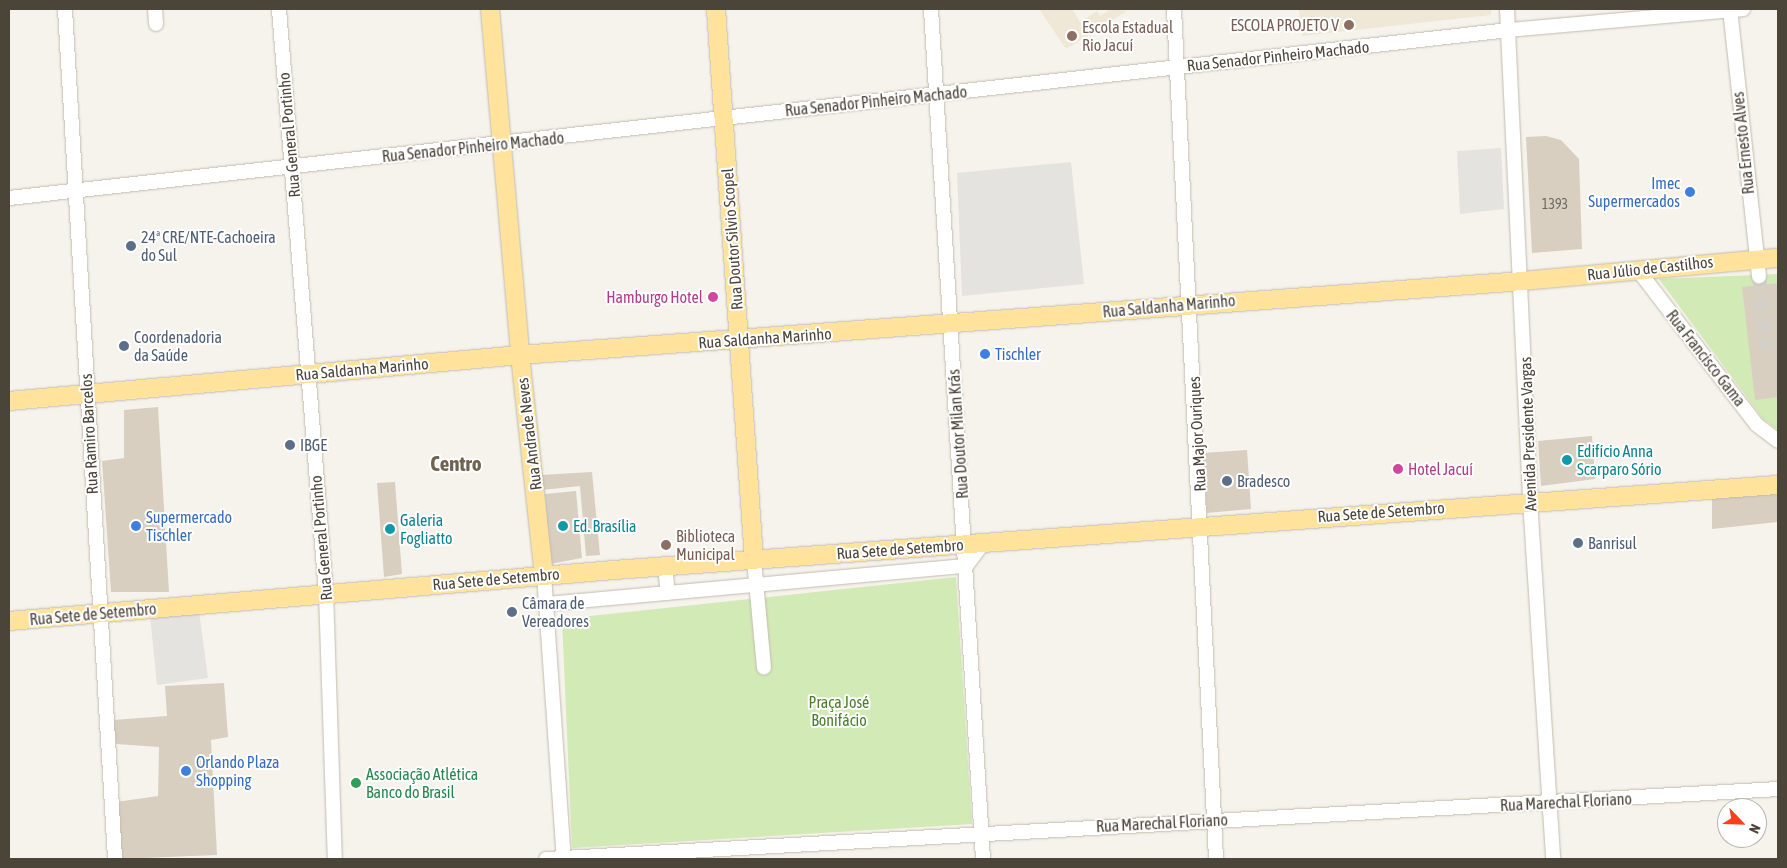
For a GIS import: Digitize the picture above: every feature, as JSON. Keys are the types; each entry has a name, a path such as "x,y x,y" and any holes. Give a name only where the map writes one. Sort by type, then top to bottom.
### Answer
{"main road":[{"name":"Rua Andrade Neves","path":"490,9 520,355 544,576"},
{"name":"Rua Doutor Silvio Scopel","path":"716,9 754,560"},
{"name":"Rua Júlio de Castilhos","path":"1522,281 1638,270 1758,267 1778,258"},
{"name":"Rua Saldanha Marinho","path":"9,401 520,355 951,324 1189,304 1522,281"},
{"name":"Rua Sete de Setembro","path":"9,621 665,566 1530,500 1778,485"}],"street":[{"name":"Rua Ramiro Barcelos","path":"65,9 78,191 98,615 116,859"},
{"path":"155,9 156,24"},
{"name":"Rua General Portinho","path":"279,9 306,374 326,593 335,859"},
{"name":"Rua Doutor Milan Krás","path":"931,9 983,859"},
{"name":"Rua Major Ouriques","path":"1174,9 1202,526 1216,859"},
{"name":"Avenida Presidente Vargas","path":"1507,9 1522,281 1530,500 1551,802 1553,859"},
{"name":"Rua Senador Pinheiro Machado","path":"9,198 1509,30 1735,9"},
{"name":"Rua Ernesto Alves","path":"1735,9 1758,267"},
{"name":"Rua Francisco Gama","path":"1638,270 1758,425 1778,440"},
{"name":"Rua Sete de Setembro","path":"546,604 966,566 984,542"},
{"path":"885,550 886,573"},
{"path":"754,560 764,668"},
{"path":"665,566 668,593"},
{"name":"Rua Andrade Neves","path":"544,576 564,859"},
{"name":"Rua Marechal Floriano","path":"546,859 1778,789"},
{"path":"770,845 770,859"}],"shaded area":[{"name":"Escola Estadual Rio Jacuí","path":"1039,9 1072,9 1080,22 1097,11 1100,16 1111,9 1127,11 1066,49"},
{"name":"ESCOLA PROJETO V","path":"1299,9 1491,9 1491,15 1302,36"},
{"path":"1501,148 1504,209 1460,214 1457,151"},
{"path":"1071,162 1084,284 962,296 957,173"},
{"path":"199,611 208,678 157,685 150,616"}],"green space":[{"path":"1778,274 1778,430 1763,419 1659,279"},
{"name":"Praça José Bonifácio","path":"956,577 972,824 572,848 562,619"}],"building":[{"path":"1546,136 1561,140 1579,159 1582,249 1532,253 1526,137"},
{"path":"1778,283 1778,397 1755,400 1742,287"},
{"name":"Supermercado Tischler","path":"158,407 169,592 111,592 102,461 124,458 124,410"},
{"name":"Edifício Anna Scarparo Sório","path":"1592,436 1595,479 1541,486 1538,441"},
{"name":"Bradesco","path":"1247,450 1251,509 1207,513 1203,453"},
{"path":"592,472 600,555 586,556 580,486 542,490 540,475"},
{"name":"Galeria Fogliatto","path":"395,482 402,574 384,577 377,483"},
{"name":"Ed. Brasília","path":"576,491 582,558 550,564 545,494"},
{"path":"1778,491 1778,522 1712,529 1712,495"},
{"name":"Orlando Plaza Shopping","path":"224,683 228,737 211,740 217,855 118,859 116,802 158,796 159,747 116,744 113,720 167,716 165,686"}],"tunnel":[{"path":"1759,276 1767,350"}],"place":[{"name":"ESCOLA PROJETO V","path":"1349,25"},
{"name":"Escola Estadual Rio Jacuí","path":"1072,36"},
{"name":"Imec Supermercados","path":"1690,192"},
{"name":"24ª CRE/NTE-Cachoeira do Sul","path":"131,246"},
{"name":"Hamburgo Hotel","path":"713,297"},
{"name":"Coordenadoria da Saúde","path":"124,346"},
{"name":"Tischler","path":"985,354"},
{"name":"IBGE","path":"290,445"},
{"name":"Edifício Anna Scarparo Sório","path":"1567,460"},
{"name":"Hotel Jacuí","path":"1398,469"},
{"name":"Bradesco","path":"1227,481"},
{"name":"Supermercado Tischler","path":"136,526"},
{"name":"Ed. Brasília","path":"563,526"},
{"name":"Galeria Fogliatto","path":"390,529"},
{"name":"Banrisul","path":"1578,543"},
{"name":"Biblioteca Municipal","path":"666,545"},
{"name":"Câmara de Vereadores","path":"512,612"},
{"name":"Orlando Plaza Shopping","path":"186,771"},
{"name":"Associação Atlética Banco do Brasil","path":"356,783"}],"district":[{"name":"Centro","path":"456,463"}]}
